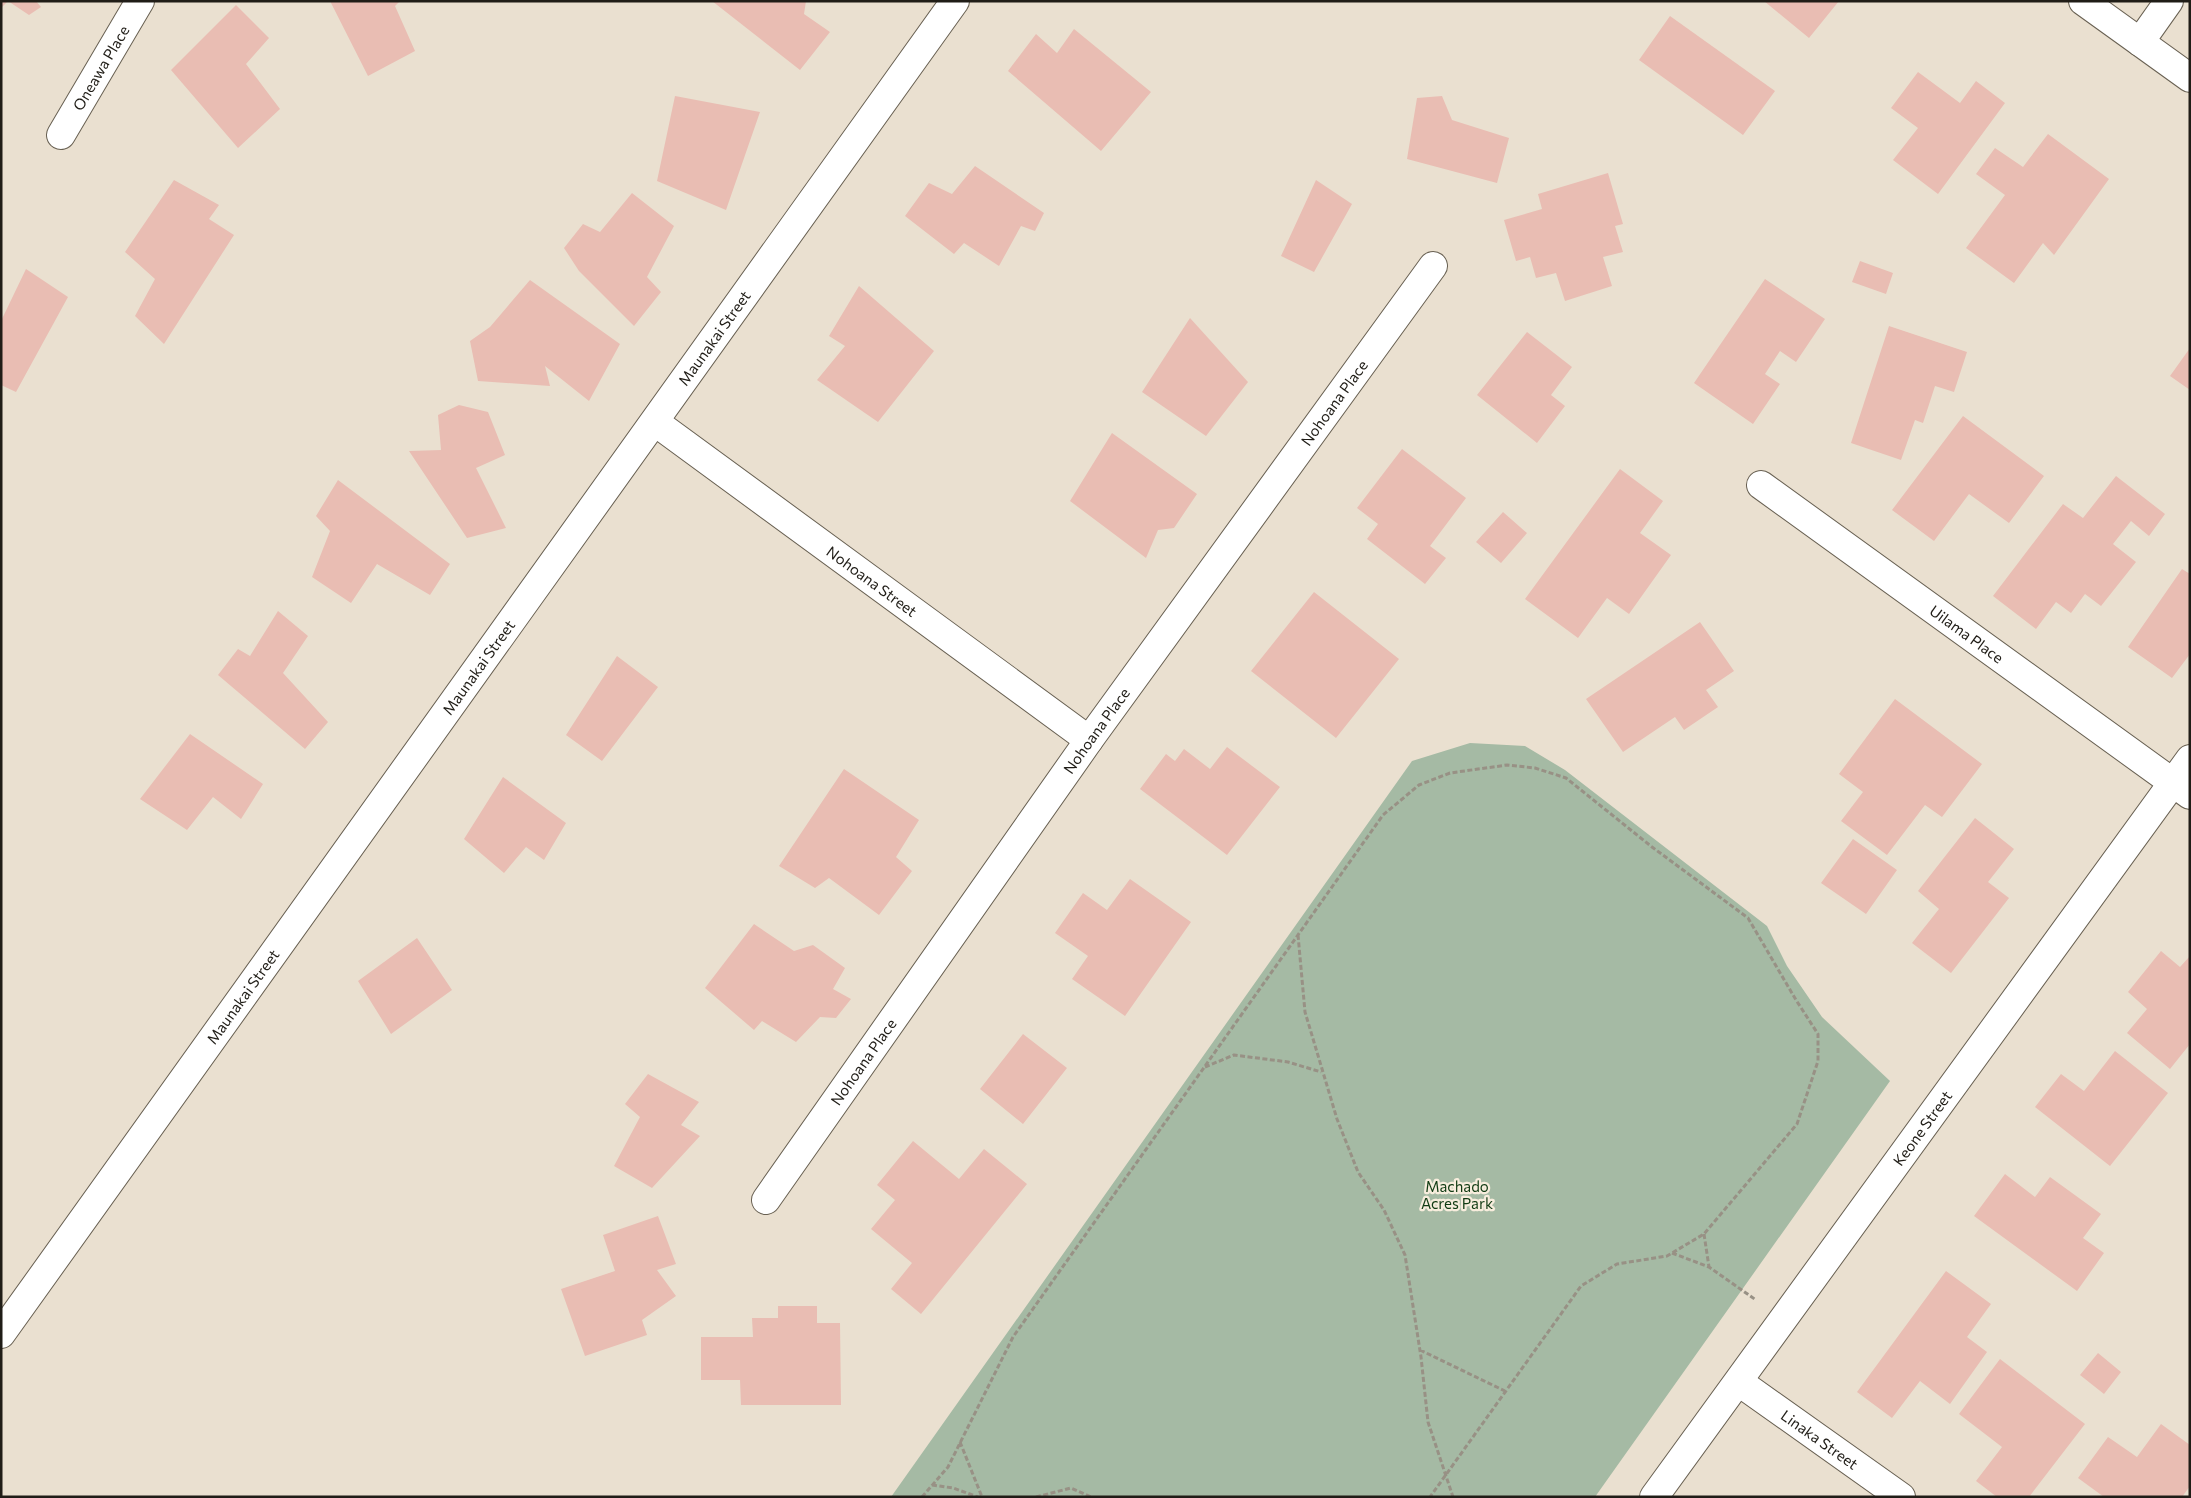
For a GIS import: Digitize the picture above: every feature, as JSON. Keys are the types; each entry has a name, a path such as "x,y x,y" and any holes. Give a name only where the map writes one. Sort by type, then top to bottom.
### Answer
{"street":[{"name":"Oneawa Place","path":"61,135 140,1"},
{"name":"Maunakai Street","path":"1,1334 955,1"},
{"path":"2083,1 2190,78"},
{"path":"2140,42 2168,1"},
{"name":"Nohoana Place","path":"766,1200 1089,740 1433,266"},
{"name":"Nohoana Street","path":"655,422 1089,740"},
{"name":"Uilama Place","path":"1761,485 2182,788"},
{"name":"Keone Street","path":"1654,1497 2182,788 2190,759"},
{"name":"Linaka Street","path":"1739,1382 1901,1497"}],"path":[{"path":"922,1497 948,1467 1013,1337 1383,815 1419,785 1450,773 1507,765 1535,768 1566,778 1748,918 1818,1034 1818,1061 1797,1124 1704,1234 1667,1256 1617,1264 1580,1286 1430,1497"},
{"path":"1298,935 1305,1012 1322,1073 1346,1146 1358,1172 1384,1210 1405,1255 1420,1350 1428,1422 1444,1475 1453,1497"},
{"path":"1204,1067 1234,1055 1288,1062 1322,1073"},
{"path":"1704,1234 1709,1267"},
{"path":"1672,1253 1709,1267 1741,1290"},
{"path":"1420,1350 1506,1391"},
{"path":"960,1441 982,1497"},
{"path":"932,1485 953,1488 978,1497"},
{"path":"1036,1497 1071,1488 1091,1497"}],"green space":[{"name":"Machado Acres Park","path":"1470,743 1525,746 1565,770 1767,926 1787,966 1822,1017 1890,1081 1595,1497 891,1497 1412,761"}],"building":[{"path":"1,1 8,1 1,8"},
{"path":"8,1 36,1 41,7 29,15"},
{"path":"330,1 400,1 395,6 415,51 368,76"},
{"path":"712,1 806,1 804,14 830,32 800,70"},
{"path":"1764,1 1839,1 1809,38"},
{"path":"236,5 269,38 246,64 280,109 238,148 171,70"},
{"path":"1670,16 1775,91 1743,135 1639,60"},
{"path":"1074,29 1151,92 1101,151 1008,71 1036,34 1057,53"},
{"path":"1918,72 1960,103 1976,81 2005,103 1938,194 1893,160 1918,128 1891,108"},
{"path":"675,96 760,112 726,210 657,181"},
{"path":"1442,96 1452,120 1509,138 1497,183 1407,159 1417,98"},
{"path":"2048,134 2109,179 2054,255 2043,243 2014,283 1966,248 2005,195 1976,174 1995,148 2023,167"},
{"path":"975,166 1044,213 1035,231 1021,226 999,266 964,243 954,254 905,216 929,183 952,194"},
{"path":"1608,173 1623,224 1615,226 1623,252 1603,257 1612,286 1565,301 1556,273 1536,278 1530,257 1516,261 1504,220 1542,209 1538,194"},
{"path":"174,180 219,205 209,219 234,235 164,344 135,316 155,279 125,252"},
{"path":"1316,180 1352,204 1314,272 1281,256"},
{"path":"632,193 674,226 647,277 661,292 634,326 579,271 564,248 583,224 600,232"},
{"path":"1860,261 1893,273 1886,294 1852,282"},
{"path":"26,269 68,297 16,392 1,385 1,321"},
{"path":"1765,279 1825,319 1796,362 1780,351 1765,374 1780,384 1753,424 1694,383"},
{"path":"530,280 620,344 589,401 545,366 550,386 478,381 470,341 490,327"},
{"path":"859,286 934,351 878,422 817,380 845,346 829,336"},
{"path":"1190,318 1248,382 1206,436 1142,392"},
{"path":"1889,326 1967,352 1954,392 1935,386 1923,423 1915,420 1901,460 1851,443"},
{"path":"1527,332 1572,367 1551,395 1565,406 1537,443 1477,395"},
{"path":"2190,348 2190,390 2170,376"},
{"path":"459,405 488,412 505,455 476,468 506,528 467,538 409,451 441,450 438,415"},
{"path":"1963,416 2044,476 2009,523 1969,494 1934,541 1892,510"},
{"path":"1112,433 1197,494 1174,528 1158,530 1146,558 1070,501"},
{"path":"1402,449 1466,498 1430,546 1446,558 1425,584 1367,539 1378,524 1357,508"},
{"path":"1620,469 1663,501 1640,533 1671,555 1629,614 1607,598 1578,638 1525,599"},
{"path":"2116,476 2165,514 2149,536 2131,521 2113,544 2136,562 2101,606 2085,594 2071,613 2056,602 2036,629 1993,596 2063,504 2083,518"},
{"path":"338,480 450,564 430,595 377,564 351,603 312,577 330,531 316,516"},
{"path":"1503,512 1527,533 1501,563 1476,542"},
{"path":"2182,569 2190,574 2190,654 2172,678 2128,647"},
{"path":"1314,592 1399,659 1336,738 1251,671"},
{"path":"278,611 308,636 283,673 328,722 305,749 218,675 238,649 250,656"},
{"path":"1700,622 1734,671 1706,690 1718,707 1684,730 1675,717 1623,752 1586,699"},
{"path":"617,656 658,687 602,761 566,735"},
{"path":"1895,699 1982,764 1942,817 1925,805 1887,855 1841,821 1863,792 1839,774"},
{"path":"190,734 263,784 241,819 213,797 187,830 140,799"},
{"path":"1227,747 1280,787 1227,855 1140,789 1166,754 1175,761 1184,749 1210,769"},
{"path":"844,769 919,820 896,857 912,871 879,915 829,878 815,888 779,866"},
{"path":"503,777 566,823 544,860 526,847 504,873 464,839"},
{"path":"1975,818 2014,849 1988,882 2009,898 1951,973 1912,943 1939,909 1918,891"},
{"path":"1853,839 1897,870 1866,914 1821,883"},
{"path":"1130,879 1191,922 1125,1016 1072,979 1088,956 1055,933 1083,893 1107,910"},
{"path":"754,924 794,951 813,945 845,968 833,989 851,999 836,1018 820,1017 796,1042 762,1021 754,1030 705,988"},
{"path":"417,938 452,990 391,1034 358,981"},
{"path":"2161,951 2180,967 2190,956 2190,1044 2170,1069 2127,1033 2147,1009 2128,992"},
{"path":"1023,1034 1067,1068 1023,1124 980,1089"},
{"path":"2115,1051 2168,1093 2110,1166 2035,1107 2061,1074 2084,1091"},
{"path":"648,1074 699,1102 681,1125 700,1136 652,1188 614,1166 640,1117 625,1104"},
{"path":"913,1141 959,1179 984,1149 1027,1184 921,1314 891,1289 912,1263 871,1229 895,1200 877,1185"},
{"path":"2005,1174 2035,1197 2050,1177 2101,1214 2083,1238 2104,1253 2077,1291 1974,1216"},
{"path":"658,1216 676,1264 657,1270 676,1296 642,1320 647,1335 585,1356 561,1289 615,1271 603,1235"},
{"path":"1946,1271 1991,1304 1967,1337 1987,1352 1950,1404 1920,1381 1892,1418 1857,1392"},
{"path":"778,1306 817,1306 817,1323 840,1323 841,1405 741,1405 740,1380 701,1380 701,1337 753,1337 752,1318 778,1318"},
{"path":"2098,1353 2121,1372 2104,1394 2080,1375"},
{"path":"2000,1359 2085,1424 2029,1497 1997,1497 1976,1481 2002,1447 1959,1414"},
{"path":"2161,1424 2190,1445 2190,1486 2182,1497 2104,1497 2078,1478 2108,1437 2137,1457"}]}
